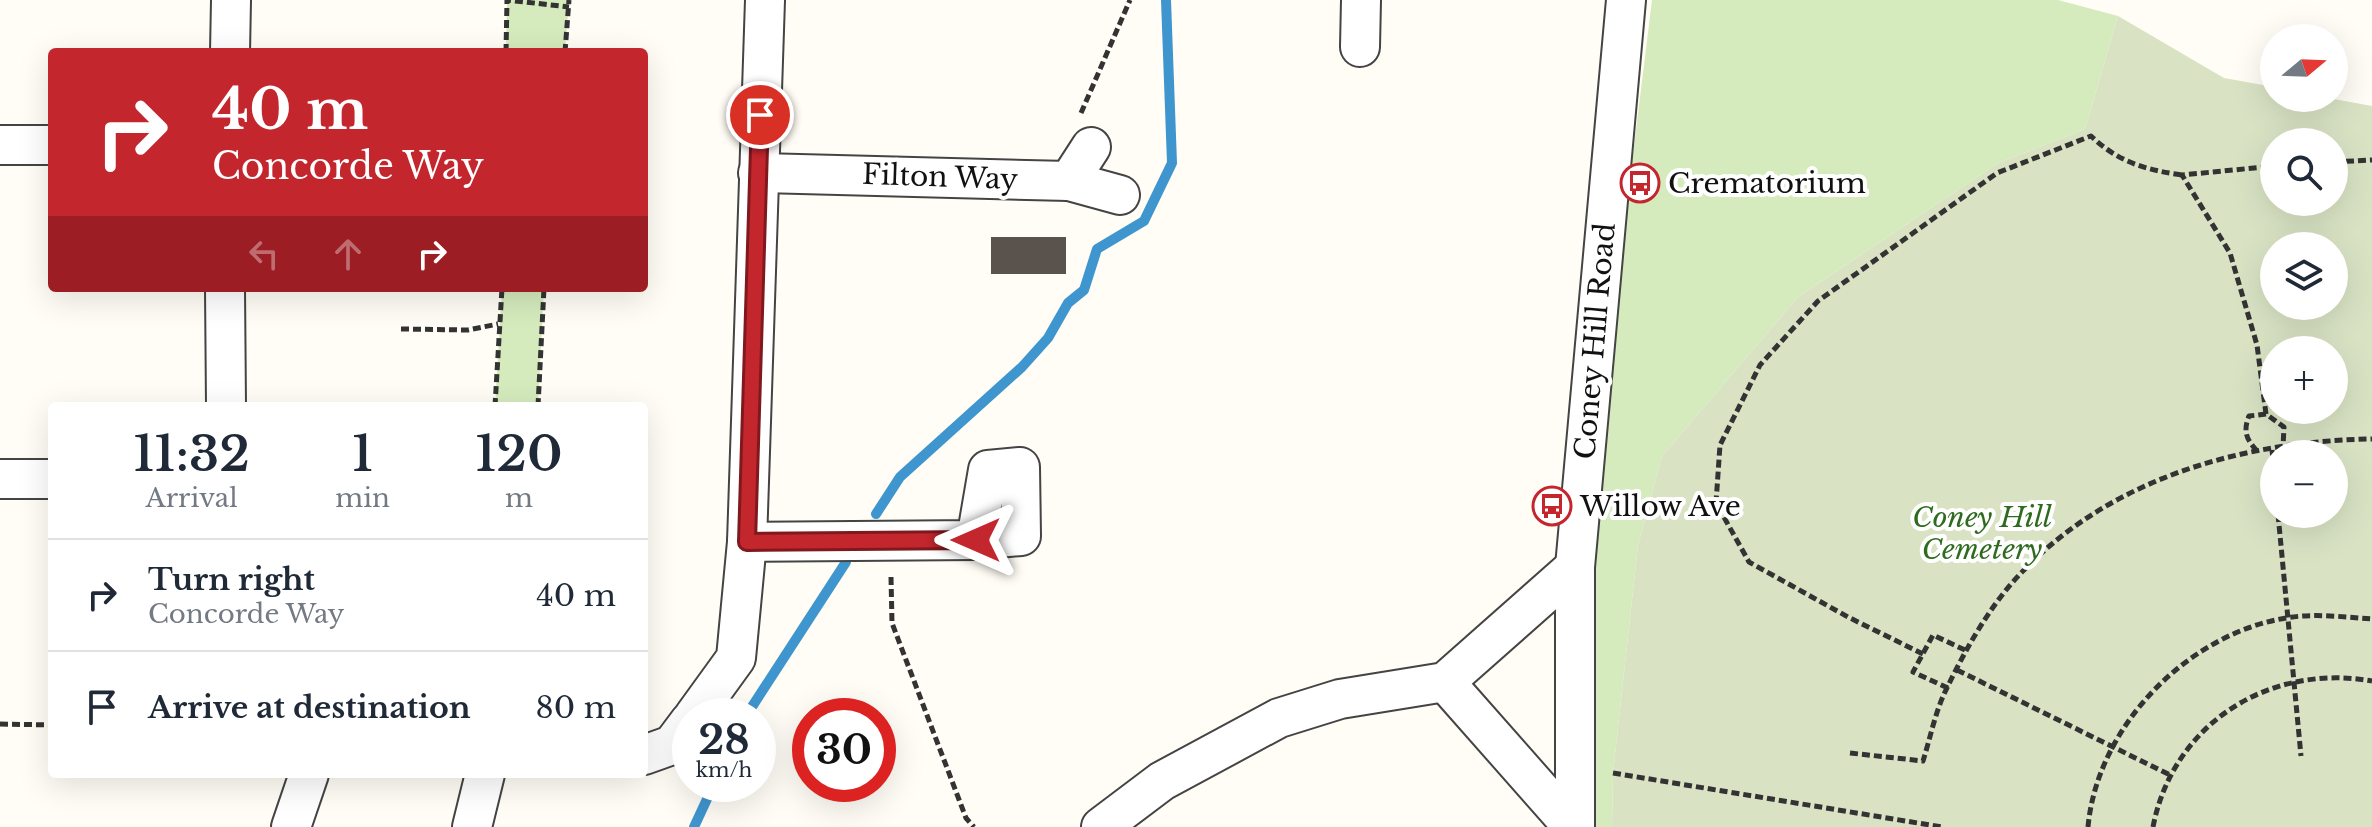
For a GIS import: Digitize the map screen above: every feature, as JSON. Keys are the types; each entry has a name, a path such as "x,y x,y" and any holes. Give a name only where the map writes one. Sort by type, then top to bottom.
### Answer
{"street":[{"path":"230,48 231,0"},
{"path":"707,698 736,658 747,542 765,0"},
{"path":"1360,47 1361,0"},
{"name":"Coney Hill Road","path":"1574,827 1575,567 1626,0"},
{"path":"0,145 48,145"},
{"path":"1069,181 1091,147"},
{"name":"Filton Way","path":"758,173 1069,181 1120,195"},
{"path":"225,292 226,402"},
{"path":"0,479 48,479"},
{"path":"747,542 976,540"},
{"path":"1101,827 1162,781 1279,718 1340,699 1445,682 1575,567"},
{"path":"1445,682 1574,827"},
{"path":"648,754 672,745"},
{"path":"291,827 308,778"},
{"path":"472,827 484,778"}],"path":[{"path":"506,48 507,0 569,4 565,48"},
{"path":"1091,147 1072,132 1130,0"},
{"path":"1923,654 1749,562 1716,503 1720,445 1760,365 1818,301 1997,173 2091,136 2110,154 2146,170 2182,175 2260,167"},
{"path":"2348,161 2372,160"},
{"path":"2182,175 2230,253 2257,345 2260,368"},
{"path":"495,402 502,292"},
{"path":"538,402 544,292"},
{"path":"401,329 468,330 498,324"},
{"path":"2258,451 2248,441 2245,427 2249,416 2260,415"},
{"path":"2348,441 2372,439"},
{"path":"1850,753 1923,761 1948,688 1967,651 2023,571 2104,505 2173,473 2258,451"},
{"path":"2279,528 2301,756"},
{"path":"889,540 892,623 966,818 974,827"},
{"path":"2088,827 2098,783 2114,746 2135,713 2180,666 2213,644 2255,626 2287,618 2372,619"},
{"path":"1948,688 1913,672 1933,635 1967,651"},
{"path":"1957,670 2170,775"},
{"path":"2153,827 2158,800 2170,775 2186,750 2218,716 2265,688 2293,681 2331,677 2372,681"},
{"path":"0,724 48,725"},
{"path":"1613,773 1942,827"}],"green space":[{"path":"507,0 569,0 565,48 506,48"},
{"path":"1652,0 2058,0 2118,16 2085,129 1998,163 1798,297 1662,456 1638,545 1613,773 1612,827 1591,827 1594,520 1618,276"},
{"name":"Coney Hill Cemetery","path":"2118,16 2224,78 2260,84 2260,112 2348,112 2348,102 2372,106 2372,827 1612,827 1613,773 1638,545 1662,456 1798,297 1998,163 2085,129"},
{"path":"502,292 544,292 538,402 495,402"}],"building":[{"path":"991,237 1066,237 1066,274 991,274"}],"waterway":[{"path":"876,514 900,477 1022,367 1048,338 1068,303 1084,290 1097,249 1144,221 1172,163 1166,0"},
{"path":"758,698 846,562"},
{"path":"694,827 706,802"}],"place":[{"name":"Crematorium","path":"1640,183"},
{"name":"Willow Ave","path":"1552,506"}],"route":[{"path":"760,115 747,542 976,540"}]}
